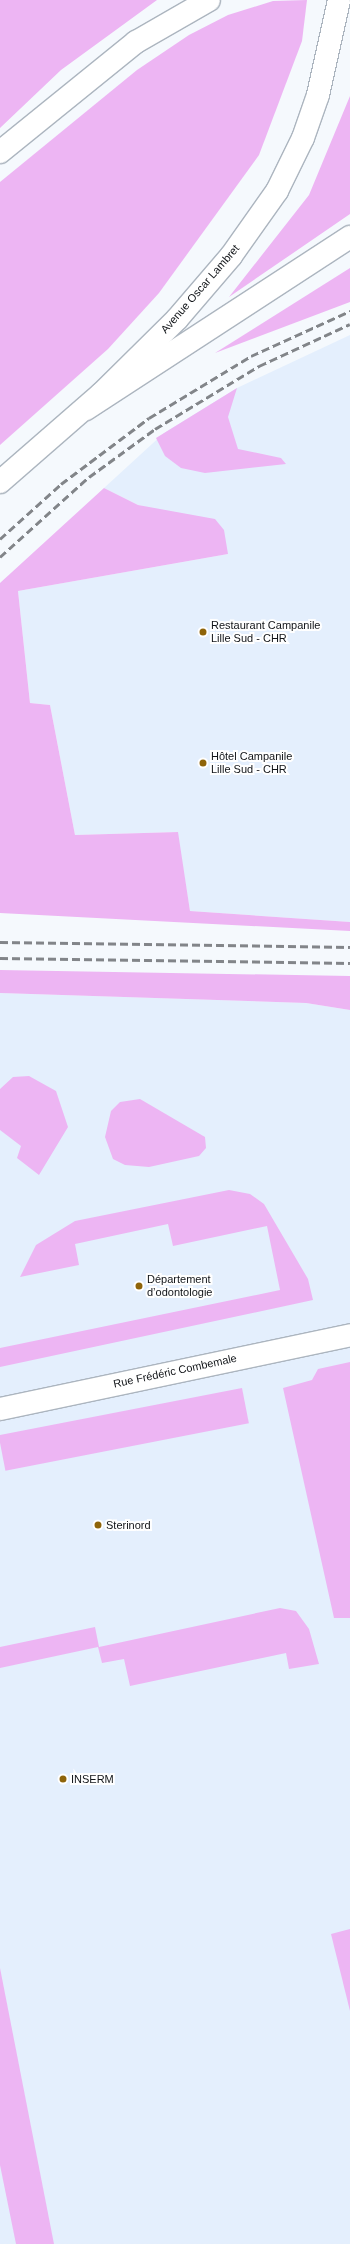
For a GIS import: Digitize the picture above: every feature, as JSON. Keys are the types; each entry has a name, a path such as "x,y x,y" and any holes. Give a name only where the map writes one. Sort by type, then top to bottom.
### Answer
{"main road":[{"path":"0,152 136,42 209,0"},
{"name":"Avenue Oscar Lambret","path":"0,482 86,409 177,319 231,256 277,191 303,138 318,95 339,0"},
{"path":"86,409 350,237"},
{"name":"Rue Frédéric Combemale","path":"0,1409 350,1335"}],"shaded area":[{"path":"0,0 157,0 61,70 0,128"},
{"path":"307,0 302,41 259,155 159,293 108,349 0,445 0,182 137,70 189,35 228,15 273,1"},
{"path":"350,96 350,214 229,297 309,195"},
{"path":"350,268 350,302 215,353"},
{"path":"350,335 350,922 190,911 177,832 75,835 50,705 30,703 18,591 228,554 170,513 138,505 104,488 164,433 237,388"},
{"path":"237,388 228,417 238,449 281,458 286,464 205,473 181,468 165,456 156,438"},
{"path":"104,488 138,505 215,519 224,530 228,554 18,591 30,703 50,705 75,835 178,832 190,911 350,922 350,931 0,913 0,583"},
{"path":"0,970 350,976 350,1010 306,1003 0,993"},
{"path":"0,993 306,1003 350,1010 350,2244 0,2244"},
{"path":"29,1076 56,1091 68,1127 39,1175 17,1158 21,1146 0,1130 0,1089 13,1077"},
{"path":"140,1099 205,1137 206,1148 199,1156 149,1167 125,1165 113,1159 105,1137 111,1111 120,1102"},
{"path":"229,1190 250,1194 264,1204 308,1279 313,1300 0,1367 0,1348 280,1290 267,1226 173,1246 168,1224 75,1244 79,1265 20,1277 36,1245 75,1221"},
{"path":"350,1362 350,1618 334,1618 283,1388 312,1380 318,1369"},
{"path":"242,1388 249,1423 5,1471 0,1435"},
{"path":"280,1608 296,1611 309,1629 319,1664 289,1669 286,1653 130,1686 124,1659 102,1663 98,1647 0,1668 0,1647 95,1627 99,1647"},
{"path":"350,1929 350,2011 331,1934"},
{"path":"0,1968 54,2244 16,2244 0,2165"}],"railway":[{"path":"0,539 61,484 149,418 251,356 350,311"},
{"path":"0,557 89,477 155,429 259,366 350,324"},
{"path":"0,942 350,947"},
{"path":"0,958 350,963"}],"place":[{"name":"Restaurant Campanile Lille Sud - CHR","path":"203,632"},
{"name":"Hôtel Campanile Lille Sud - CHR","path":"203,763"},
{"name":"Département d’odontologie","path":"139,1286"},
{"name":"Sterinord","path":"98,1525"},
{"name":"INSERM","path":"63,1779"}]}
